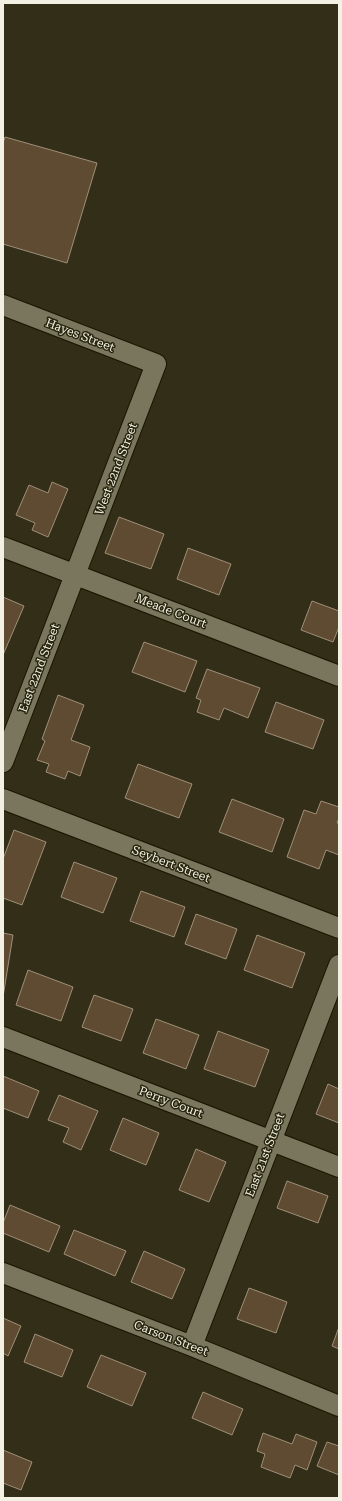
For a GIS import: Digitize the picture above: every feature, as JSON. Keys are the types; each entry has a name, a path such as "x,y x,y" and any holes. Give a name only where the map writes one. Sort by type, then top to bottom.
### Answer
{"street":[{"name":"Hayes Street","path":"3,305 156,364"},
{"name":"West 22nd Street","path":"75,574 156,364"},
{"name":"Meade Court","path":"3,547 339,676"},
{"name":"East 22nd Street","path":"3,762 75,574"},
{"name":"Seybert Street","path":"3,800 339,928"},
{"name":"East 21st Street","path":"192,1346 339,965"},
{"name":"Perry Court","path":"3,1037 339,1167"},
{"name":"Carson Street","path":"3,1273 192,1346 339,1406"}],"building":[{"path":"5,137 97,163 67,263 3,244 3,143"},
{"path":"52,482 68,489 48,537 32,530 35,523 16,515 29,485 48,493"},
{"path":"119,517 164,534 151,569 105,553"},
{"path":"188,548 231,564 219,595 177,579"},
{"path":"3,597 24,606 3,655"},
{"path":"312,601 339,611 339,627 333,642 301,630"},
{"path":"144,642 197,661 185,692 132,672"},
{"path":"207,669 260,688 248,718 224,708 219,720 197,712 201,700 196,698"},
{"path":"58,695 84,705 71,740 90,747 80,776 68,771 65,779 46,772 49,764 37,760 45,741 42,739"},
{"path":"276,702 324,720 313,749 265,732"},
{"path":"138,764 192,784 179,818 125,798"},
{"path":"232,799 284,819 272,852 219,832"},
{"path":"321,801 339,807 339,818 337,823 339,823 339,855 326,850 319,869 287,857 304,810 316,814"},
{"path":"14,830 46,842 22,905 3,898 3,859"},
{"path":"74,862 117,878 103,913 61,897"},
{"path":"141,891 185,907 174,937 130,921"},
{"path":"196,914 237,929 226,959 185,944"},
{"path":"3,933 13,935 3,997"},
{"path":"257,935 305,953 292,988 244,970"},
{"path":"28,970 73,987 61,1021 16,1005"},
{"path":"94,995 133,1009 121,1041 82,1027"},
{"path":"156,1019 199,1035 186,1069 143,1053"},
{"path":"218,1031 269,1050 255,1087 204,1069"},
{"path":"3,1076 39,1091 28,1118 3,1108"},
{"path":"328,1084 339,1089 339,1123 316,1114"},
{"path":"59,1095 98,1111 81,1150 63,1142 69,1128 48,1120"},
{"path":"123,1118 159,1133 146,1165 110,1150"},
{"path":"196,1149 226,1162 209,1202 179,1190"},
{"path":"287,1181 328,1196 318,1223 277,1208"},
{"path":"10,1205 60,1226 49,1252 3,1233 3,1223"},
{"path":"74,1230 126,1251 115,1276 64,1254"},
{"path":"144,1251 185,1269 172,1299 131,1282"},
{"path":"249,1288 287,1302 276,1333 237,1319"},
{"path":"3,1318 21,1326 8,1356 3,1353"},
{"path":"339,1327 339,1349 332,1346"},
{"path":"35,1334 73,1350 62,1377 24,1362"},
{"path":"101,1355 146,1373 132,1406 87,1387"},
{"path":"203,1392 243,1409 232,1435 192,1418"},
{"path":"263,1433 292,1444 296,1434 317,1442 307,1470 295,1465 290,1478 261,1467 265,1454 257,1451"},
{"path":"327,1442 339,1446 339,1475 317,1466"},
{"path":"3,1450 32,1462 21,1490 3,1483"}]}
